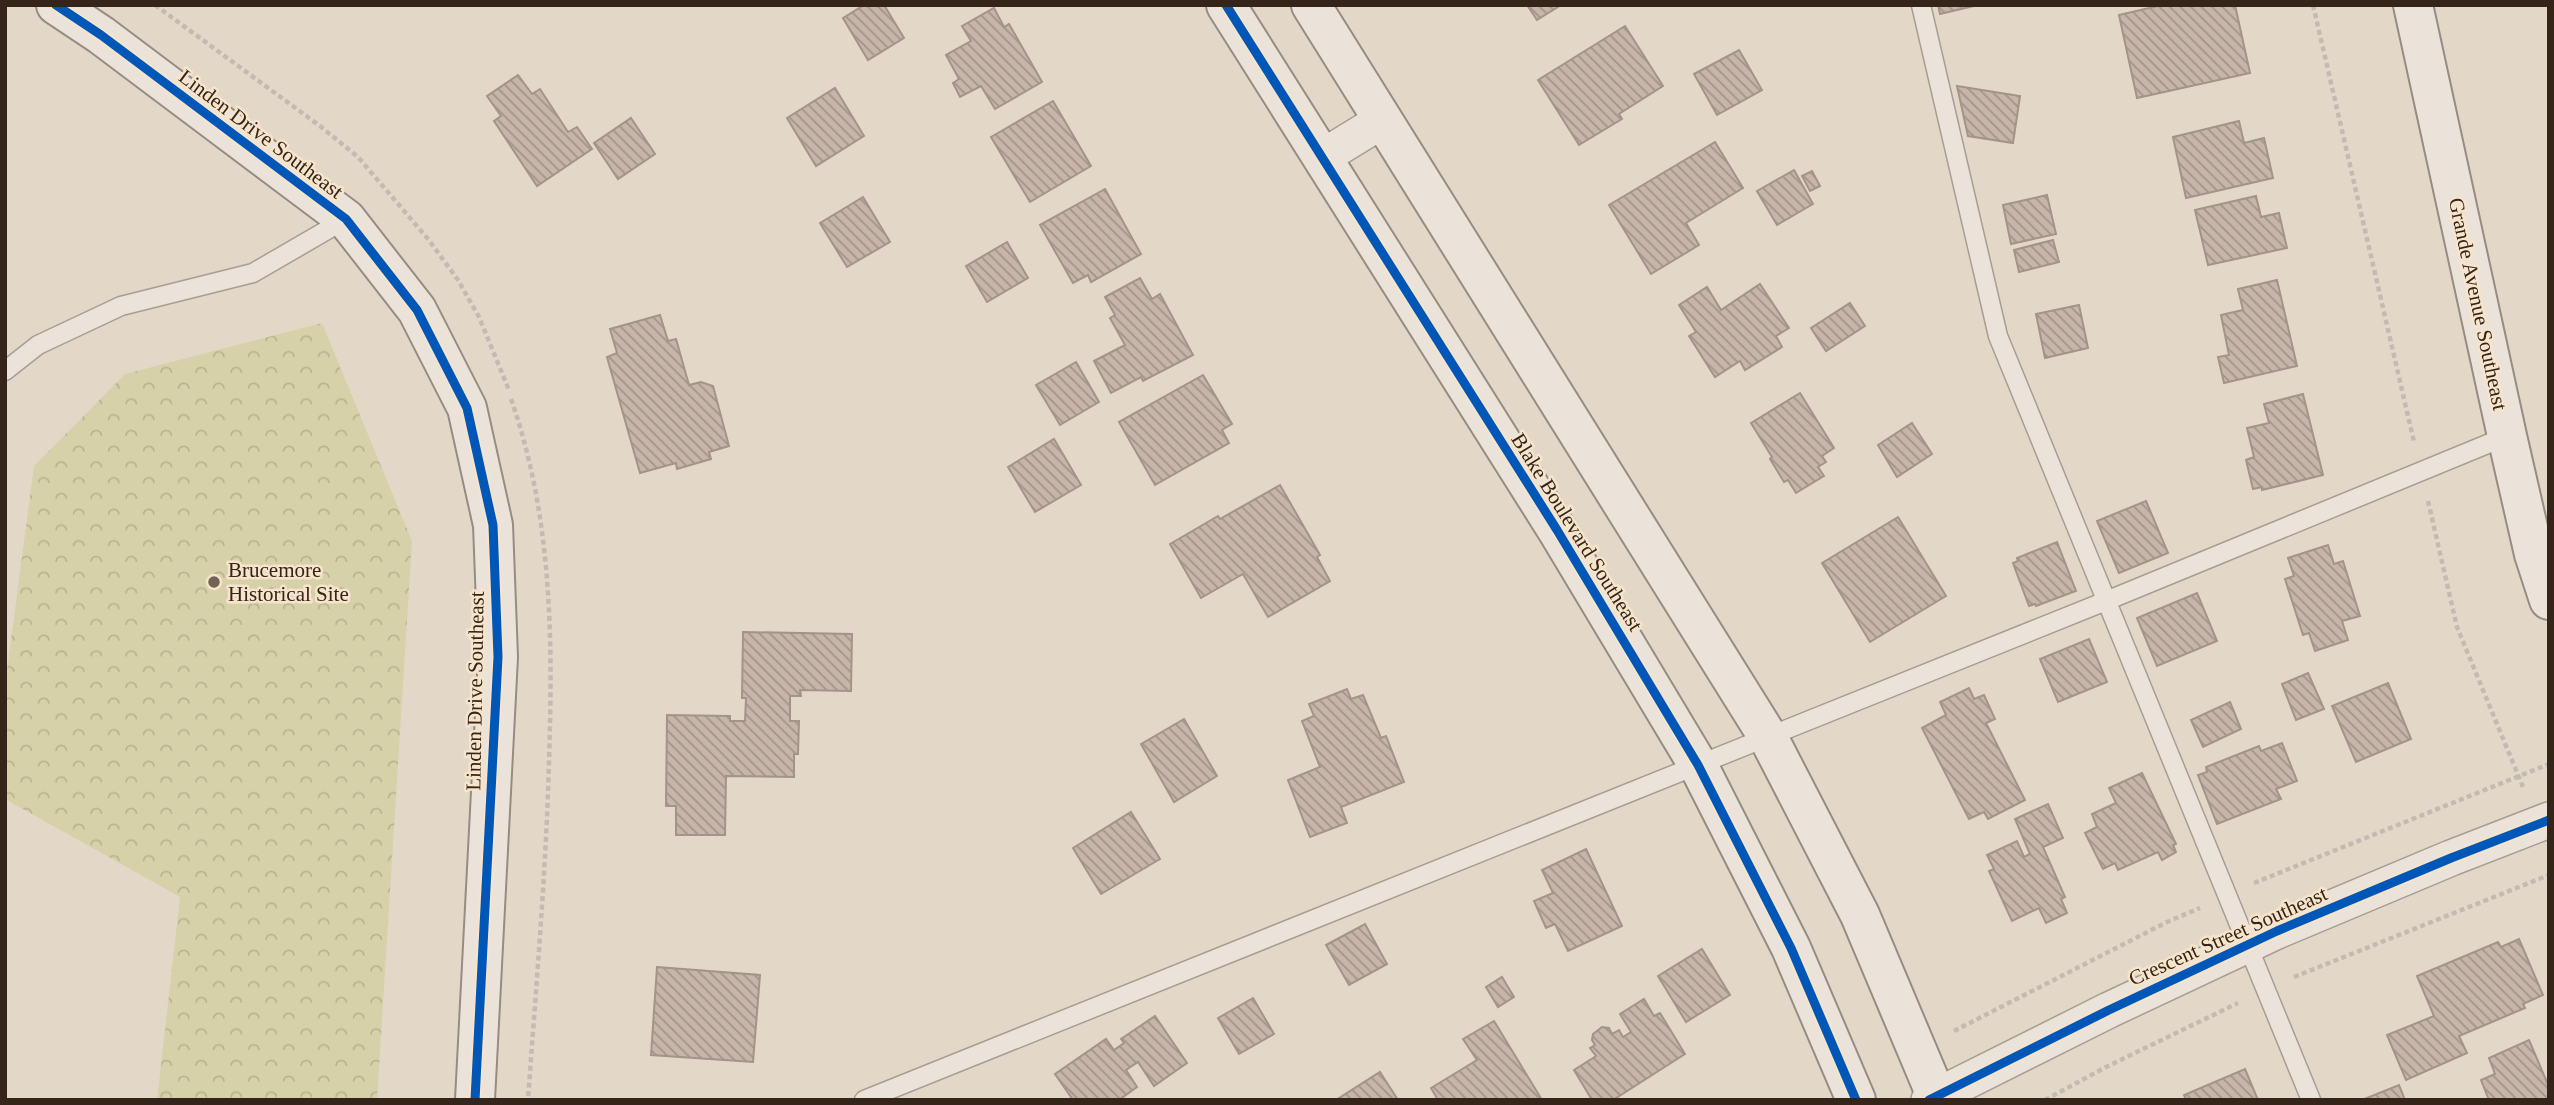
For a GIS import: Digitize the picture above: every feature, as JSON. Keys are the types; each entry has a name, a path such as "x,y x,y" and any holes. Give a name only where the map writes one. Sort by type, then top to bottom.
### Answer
{"street":[{"name":"Linden Drive Southeast","path":"56,5 92,20 345,219 417,310 467,408 493,525 498,657 475,1100"},
{"name":"Blake Boulevard Southeast","path":"1226,5 1557,530 1698,765 1791,948 1856,1100"},
{"path":"1311,5 1768,737 1860,915 1934,1098"},
{"name":"Grande Avenue Southeast","path":"2413,5 2507,436 2534,554 2549,600"},
{"path":"1321,158 1383,120"},
{"name":"Crescent Street Southeast","path":"1934,1098 2246,946 2451,858 2537,807"}],"lane":[{"path":"1921,5 1998,336 2311,1100"},
{"path":"5,371 38,345 121,306 253,273 345,219"},
{"path":"864,1100 2106,601 2507,436"}],"path":[{"path":"2313,5 2457,626 2519,776 2537,807"},
{"path":"2246,886 2549,764"},
{"path":"1947,1035 2167,922 2202,907"}],"green space":[{"name":"Brucemore Historical Site","path":"322,323 412,541 377,1100 157,1100 180,897 5,799 5,685 34,466 125,374"}],"building":[{"path":"864,5 884,5 904,38 868,60 843,18"},
{"path":"1527,5 1561,5 1537,20"},
{"path":"1938,5 1978,5 1940,14"},
{"path":"2162,5 2235,5 2250,73 2137,98 2119,15"},
{"path":"994,8 1004,27 1009,24 1042,82 995,109 981,86 960,97 953,83 959,79 946,55 971,41 962,26"},
{"path":"1625,26 1663,86 1619,114 1622,119 1579,145 1538,80"},
{"path":"1739,50 1762,90 1717,115 1694,74"},
{"path":"518,75 532,94 540,89 568,132 577,127 592,149 537,186 494,121 501,116 487,96"},
{"path":"1957,86 2020,96 2013,143 1968,136"},
{"path":"835,88 864,136 816,166 787,118"},
{"path":"1053,101 1091,166 1030,202 991,137"},
{"path":"631,118 655,154 618,179 594,143"},
{"path":"2239,121 2244,143 2264,138 2273,178 2186,198 2173,137"},
{"path":"1715,142 1743,188 1686,223 1699,245 1651,274 1609,205"},
{"path":"1794,170 1813,204 1777,225 1757,191"},
{"path":"1812,171 1820,186 1810,191 1802,176"},
{"path":"1105,189 1141,254 1091,282 1088,275 1073,283 1040,225"},
{"path":"2047,195 2056,234 2011,244 2003,205"},
{"path":"2256,196 2261,217 2279,213 2287,248 2208,265 2195,210"},
{"path":"863,197 890,242 847,267 820,223"},
{"path":"2053,240 2059,262 2019,272 2014,250"},
{"path":"1007,242 1028,278 987,302 966,266"},
{"path":"1140,278 1152,299 1160,294 1193,355 1143,381 1141,377 1111,393 1094,361 1125,345 1110,318 1115,315 1105,297"},
{"path":"2277,280 2297,366 2224,383 2218,357 2229,355 2221,315 2243,310 2238,289"},
{"path":"1760,284 1789,328 1776,336 1782,347 1745,370 1740,361 1715,377 1689,336 1696,332 1679,305 1707,287 1721,310"},
{"path":"1850,303 1865,326 1826,351 1811,328"},
{"path":"2079,305 2088,348 2045,358 2036,314"},
{"path":"660,315 668,341 676,339 689,385 701,382 713,386 729,446 709,452 711,459 677,469 676,463 640,473 607,357 617,353 610,329"},
{"path":"1076,362 1099,402 1060,425 1036,385"},
{"path":"1203,375 1232,424 1222,430 1229,443 1155,485 1119,422"},
{"path":"1800,393 1834,448 1822,456 1826,462 1818,467 1824,476 1796,493 1788,480 1784,482 1751,423"},
{"path":"2303,394 2323,475 2262,490 2262,487 2253,489 2246,460 2254,457 2247,428 2269,423 2264,404"},
{"path":"1912,423 1932,454 1897,477 1878,445"},
{"path":"1054,439 1081,485 1035,512 1008,467"},
{"path":"1280,485 1320,555 1317,557 1330,581 1268,617 1243,574 1201,598 1170,544"},
{"path":"2146,501 2168,553 2119,573 2097,521"},
{"path":"1898,517 1946,596 1870,642 1822,563"},
{"path":"2057,542 2076,591 2036,606 2029,606 2013,563 2018,561 2017,558"},
{"path":"2328,545 2334,564 2343,561 2360,616 2342,621 2348,640 2315,651 2309,633 2303,635 2285,579 2294,576 2288,558"},
{"path":"2197,593 2217,641 2157,666 2137,618"},
{"path":"743,632 852,634 851,691 800,690 801,696 790,696 790,721 799,721 794,777 726,776 725,835 676,835 676,806 666,806 667,715 730,716 730,721 745,721 746,698 742,698"},
{"path":"2089,639 2107,682 2058,702 2040,659"},
{"path":"2308,673 2324,709 2296,720 2282,684"},
{"path":"2388,683 2411,739 2356,762 2332,706"},
{"path":"1969,688 1974,699 1984,695 1995,719 1986,723 2025,800 1988,819 1984,812 1969,819 1922,728 1946,715 1940,702"},
{"path":"1347,689 1351,699 1363,695 1381,738 1386,736 1404,782 1341,807 1347,823 1310,837 1288,780 1320,767 1302,721 1314,716 1309,704"},
{"path":"2230,702 2241,729 2203,747 2191,720"},
{"path":"1184,719 1217,776 1174,802 1141,744"},
{"path":"2282,743 2297,781 2276,789 2281,799 2217,824 2198,775 2207,772 2206,767 2259,746 2261,751"},
{"path":"2142,773 2176,844 2173,845 2176,852 2162,860 2158,852 2118,870 2115,863 2103,869 2085,833 2097,827 2092,814 2116,803 2109,788"},
{"path":"2048,804 2063,838 2043,847 2065,897 2061,899 2067,913 2046,923 2039,908 2012,921 1989,871 1994,869 1987,855 2017,841 2024,857 2030,854 2015,819"},
{"path":"1131,812 1160,859 1101,894 1073,848"},
{"path":"1586,849 1622,926 1568,951 1555,924 1546,928 1534,901 1553,893 1542,870"},
{"path":"1365,924 1387,964 1349,985 1326,945"},
{"path":"2519,939 2543,995 2523,1004 2525,1008 2459,1036 2467,1053 2406,1080 2387,1035 2434,1016 2417,976 2498,942 2501,947"},
{"path":"1702,949 1730,995 1686,1022 1658,976"},
{"path":"657,967 760,975 753,1062 651,1055"},
{"path":"1502,977 1514,997 1498,1007 1486,987"},
{"path":"1253,998 1274,1034 1239,1054 1218,1018"},
{"path":"1644,999 1654,1016 1660,1013 1685,1054 1613,1100 1592,1100 1574,1070 1596,1056 1590,1048 1595,1045 1593,1034 1602,1027 1609,1028 1612,1034 1619,1030 1623,1037 1631,1032 1620,1014"},
{"path":"1155,1016 1187,1063 1154,1086 1138,1062 1126,1070 1137,1087 1119,1100 1073,1100 1055,1074 1106,1039 1114,1050 1124,1043 1121,1039"},
{"path":"1494,1021 1542,1100 1438,1100 1431,1088 1477,1060 1463,1039"},
{"path":"2529,1040 2549,1087 2549,1100 2489,1100 2481,1080 2495,1074 2489,1058"},
{"path":"2245,1069 2258,1100 2186,1100 2184,1095"},
{"path":"1380,1072 1398,1100 1336,1100"},
{"path":"2399,1085 2405,1100 2362,1100"}],"cycle path":[{"path":"56,5 101,35 346,219 417,310 467,408 493,525 498,657 475,1100"},
{"path":"1226,5 1557,530 1698,765 1791,948 1856,1100"},
{"path":"1929,1100 2109,1010 2277,931 2549,820"}],"place":[{"name":"Brucemore Historical Site","path":"214,582"}]}
